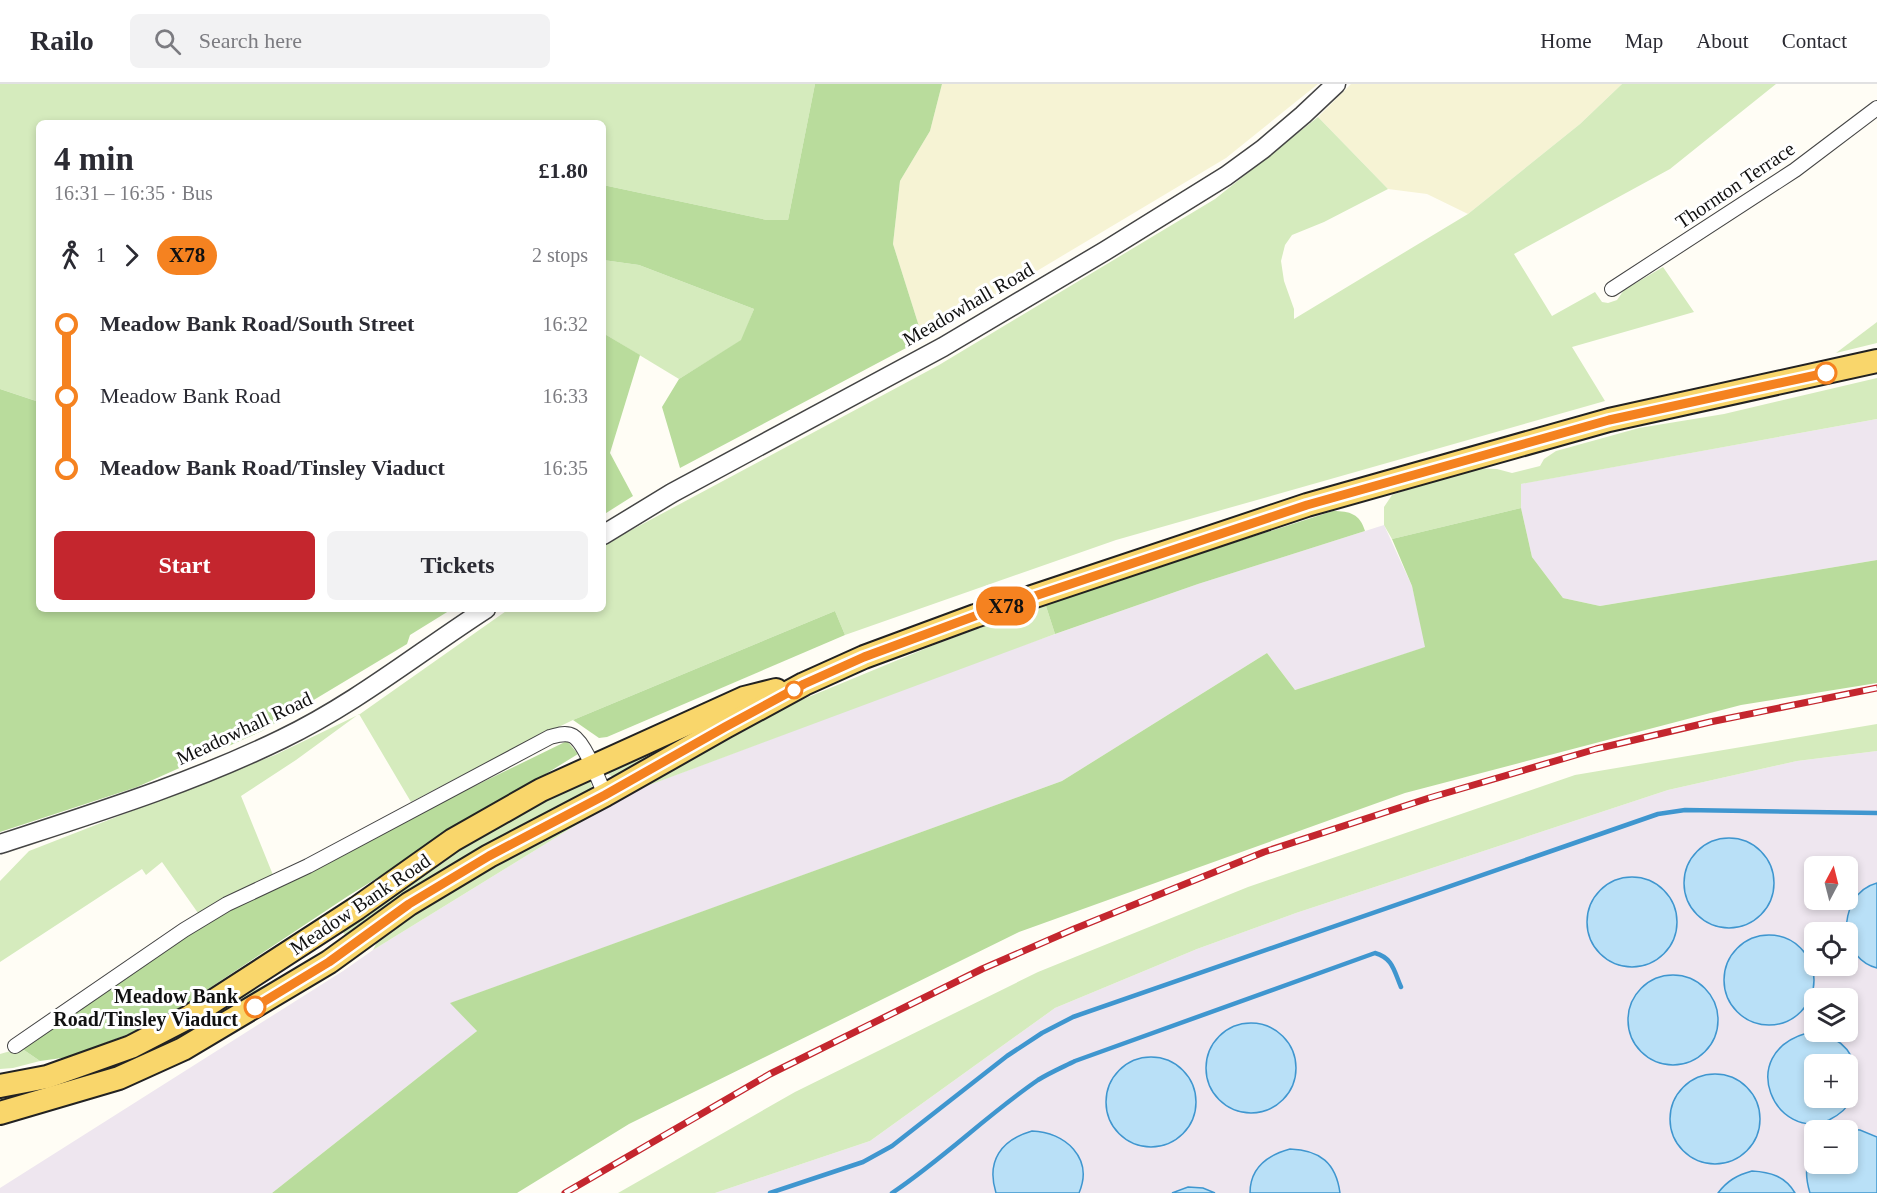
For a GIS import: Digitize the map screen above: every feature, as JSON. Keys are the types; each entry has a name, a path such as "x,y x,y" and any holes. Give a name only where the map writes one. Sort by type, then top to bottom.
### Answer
{"main road":[{"path":"804,684 864,657 975,616 1307,505 1609,420 1877,361"},
{"name":"Meadow Bank Road","path":"0,1086 47,1077 131,1047 189,1017 312,938 453,840 542,790 744,698 804,684"},
{"name":"Meadow Bank Road","path":"0,1113 119,1078 183,1049 329,962 409,904 489,856 605,795 804,684"},
{"path":"312,938 329,962"}],"street":[{"name":"Meadowhall Road","path":"606,533 672,493 943,347 1115,244 1235,169 1303,115 1336,84"},
{"name":"Thornton Terrace","path":"1612,289 1795,170 1877,108"},
{"name":"Meadowhall Road","path":"0,844 165,788 284,738 359,696 482,612"},
{"path":"15,1046 184,930 227,904 308,866 550,737 562,734 573,736 581,744 605,795"}],"shaded area":[{"path":"942,84 1318,84 1226,158 923,339 893,244 900,181 930,131"},
{"path":"1351,84 1622,84 1580,124 1468,214 1427,194 1388,189 1318,117"},
{"path":"1877,419 1877,560 1600,606 1563,598 1532,557 1521,508 1520,484"},
{"path":"1384,525 1412,586 1426,647 1295,690 1267,653 1062,781 451,1003 477,1031 272,1193 0,1193 0,1188 373,950 628,793 981,660 1198,584"},
{"path":"1877,751 1877,1193 715,1193 870,1141 1055,1008 1197,949 1296,913 1668,790 1797,761"}],"green space":[{"path":"0,84 815,84 788,220 767,220 606,186 606,120 36,120 36,401 0,389"},
{"path":"815,84 942,84 930,131 900,181 893,244 923,339 680,468 662,407 679,379 741,340 754,309 639,265 606,260 606,186 767,220 788,220"},
{"path":"1622,84 1776,84 1670,169 1514,254 1552,316 1595,292 1602,302 1617,300 1624,290 1663,267 1694,312 1572,347 1605,401 1116,540 845,635 835,611 573,720 411,802 359,714 505,612 606,612 606,545 939,365 1215,199 1318,117 1388,189 1324,222 1292,235 1285,245 1281,261 1284,281 1294,309 1294,319 1468,214 1580,124"},
{"path":"606,260 639,265 754,309 742,340 679,379 606,335"},
{"path":"1877,322 1877,343 1836,353"},
{"path":"606,335 640,355 610,453 633,496 606,513"},
{"path":"1877,378 1877,419 1521,484 1521,508 1392,539 1384,525 1384,507 1392,495 1470,468 1497,469 1512,473 1540,466 1544,459 1556,451 1639,428 1724,414"},
{"path":"0,389 36,401 36,612 447,612 410,635 407,644 262,731 137,787 0,832"},
{"path":"1521,508 1532,557 1563,598 1600,606 1877,560 1877,683 1741,705 1405,793 1019,932 629,1124 517,1193 272,1193 477,1031 450,1003 1062,781 1267,653 1295,690 1425,647 1412,586 1392,539"},
{"path":"1333,511 1354,515 1365,531 1198,584 1055,634 1045,603"},
{"path":"1045,603 1055,634 628,793 373,950 378,940 398,924 494,863 782,708 934,645"},
{"path":"835,611 845,635 607,737 599,738 573,720"},
{"path":"357,715 296,760 241,796 273,875 223,898 198,913 162,862 146,875 142,869 0,962 0,881 29,851 275,755"},
{"path":"1877,724 1877,751 1797,761 1668,790 1296,913 1197,949 1055,1008 870,1141 715,1193 618,1193 795,1092 1038,972 1248,887 1575,775"},
{"path":"682,733 683,739 619,776 613,777 608,774 608,769"},
{"path":"567,741 578,754 348,896 157,1023 69,1057 40,1061 21,1048 204,922 276,883"},
{"path":"588,778 592,788 587,793 530,821 414,888 347,937 340,929 492,830"},
{"path":"314,958 235,1009 173,1043 96,1073 0,1103 0,1094 233,1000 280,978"},
{"path":"21,1048 40,1061 0,1069 0,1054"}],"water":[{"path":"1729,838 1746,842 1761,851 1770,866 1774,883 1770,900 1761,915 1746,924 1729,928 1712,924 1697,915 1688,900 1684,883 1688,866 1697,851 1712,842"},
{"path":"1632,877 1649,881 1664,890 1673,905 1677,922 1673,939 1664,954 1649,963 1632,967 1615,963 1600,954 1591,939 1587,922 1591,905 1600,890 1615,881"},
{"path":"1877,883 1877,968 1858,957 1858,922 1847,922 1850,910 1858,910 1858,895"},
{"path":"1769,935 1786,939 1801,948 1804,952 1804,976 1814,976 1813,988 1804,988 1804,1008 1801,1012 1786,1021 1769,1025 1752,1021 1737,1012 1728,997 1724,980 1728,963 1737,948 1752,939"},
{"path":"1673,975 1690,979 1705,988 1714,1003 1718,1020 1714,1037 1705,1052 1690,1061 1673,1065 1656,1061 1641,1052 1632,1037 1628,1020 1632,1003 1641,988 1656,979"},
{"path":"1251,1023 1268,1027 1283,1036 1292,1051 1296,1068 1292,1085 1283,1100 1268,1109 1251,1113 1234,1109 1219,1100 1210,1085 1206,1068 1210,1051 1219,1036 1234,1027"},
{"path":"1804,1034 1804,1042 1838,1042 1850,1054 1804,1054 1804,1108 1846,1108 1829,1120 1804,1120 1804,1122 1793,1119 1780,1108 1771,1093 1768,1076 1772,1059 1785,1044"},
{"path":"1151,1057 1168,1061 1183,1070 1192,1085 1196,1102 1192,1119 1183,1134 1168,1143 1151,1147 1134,1143 1119,1134 1110,1119 1106,1102 1110,1085 1119,1070 1134,1061"},
{"path":"1715,1074 1732,1078 1747,1087 1756,1102 1760,1119 1756,1136 1747,1151 1732,1160 1715,1164 1698,1160 1683,1151 1674,1136 1670,1119 1674,1102 1683,1087 1698,1078"},
{"path":"1858,1130 1877,1137 1877,1193 1810,1193 1807,1174 1858,1174"},
{"path":"1032,1131 1055,1136 1074,1149 1083,1169 1083,1180 1079,1193 996,1193 993,1171 999,1153 1012,1140"},
{"path":"1290,1149 1310,1152 1325,1160 1335,1174 1340,1193 1250,1193 1253,1176 1262,1164 1274,1155"},
{"path":"1752,1171 1765,1172 1782,1179 1795,1193 1718,1193 1733,1179"},
{"path":"1188,1187 1203,1188 1215,1193 1172,1193"}],"waterway":[{"path":"770,1193 863,1162 892,1146 1007,1056 1042,1033 1073,1017 1658,814 1685,810 1877,813"},
{"path":"892,1193 1042,1077 1075,1061 1375,953 1386,958 1401,987"}],"railway":[{"path":"565,1193 770,1074 982,969 1264,852 1429,798 1596,749 1710,722 1877,688"}],"bus line":[{"name":"X78","path":"255,1007 329,962 409,904 489,856 605,795 804,684 864,657 975,616 1307,505 1609,420 1826,373"}],"place":[{"name":"Meadow Bank Road/Tinsley Viaduct","path":"255,1007"}]}
